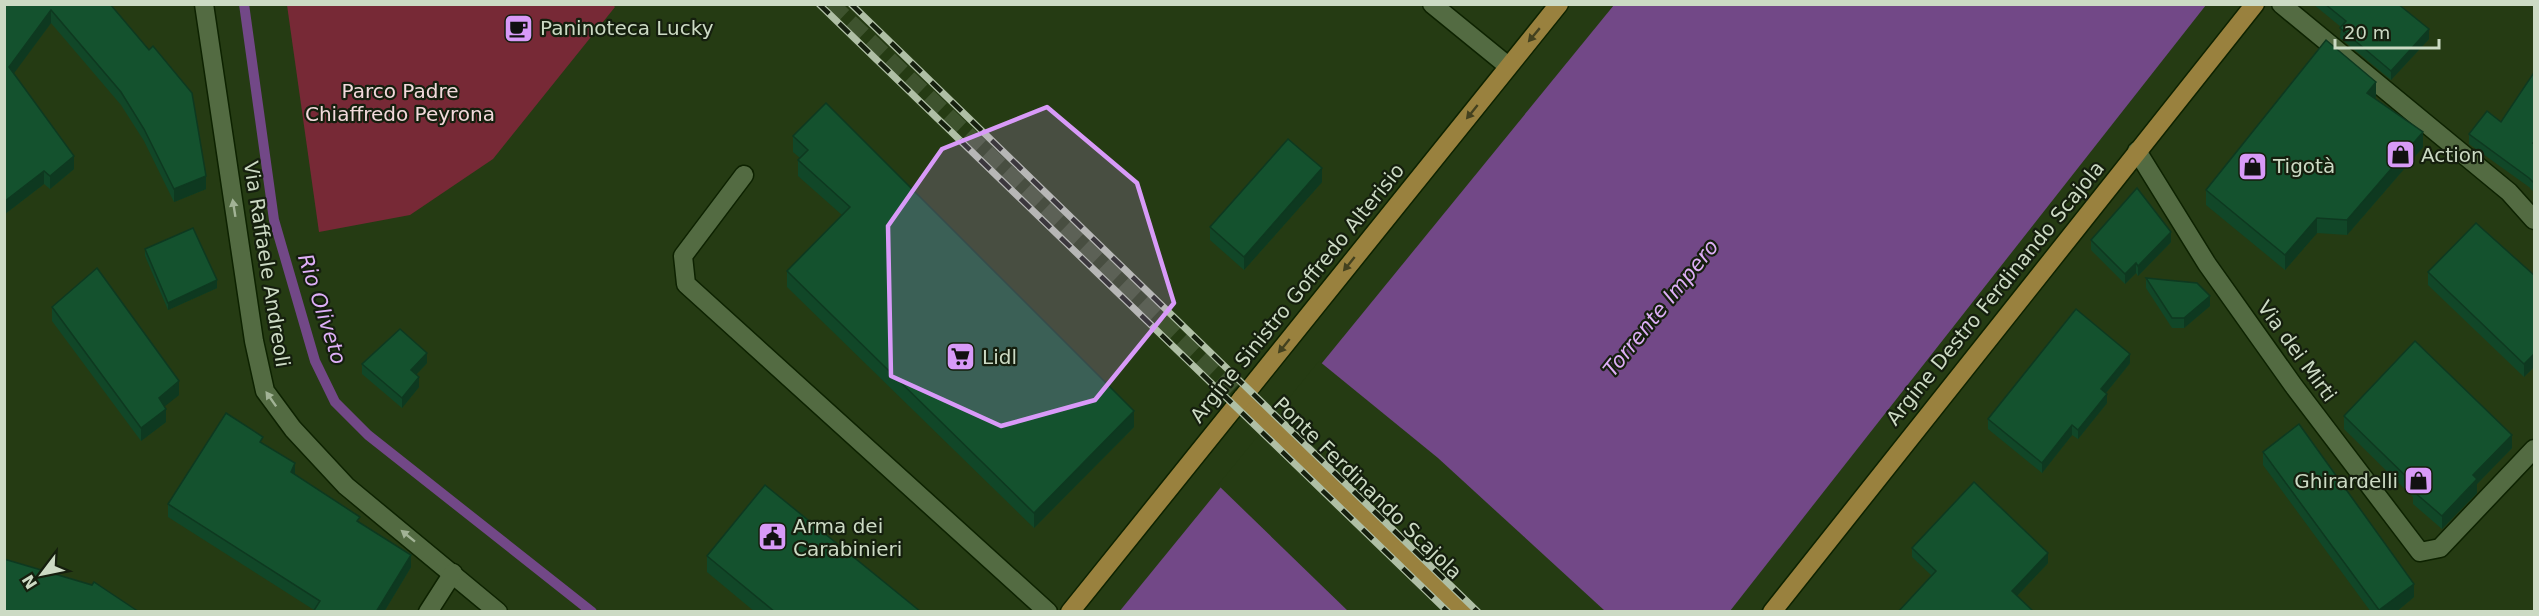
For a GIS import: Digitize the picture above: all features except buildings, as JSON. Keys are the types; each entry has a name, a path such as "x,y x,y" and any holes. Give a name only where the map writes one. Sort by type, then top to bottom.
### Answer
{"main road":[{"name":"Argine Sinistro Goffredo Alterisio","path":"1070,612 1559,4"},
{"name":"Argine Destro Ferdinando Scajola","path":"1772,612 2254,4"},
{"name":"Ponte Ferdinando Scajola","path":"1242,398 1463,612"}],"street":[{"name":"Via Raffaele Andreoli","path":"204,4 254,341 265,391 293,429 346,486 498,612"},
{"path":"1432,4 1508,66"},
{"path":"2281,4 2509,192 2535,220"},
{"name":"Via dei Mirti","path":"2138,151 2207,264 2293,385 2420,552 2440,548 2535,449"},
{"path":"744,175 683,256 686,284 1048,612"},
{"path":"428,612 453,573"}],"highlighted area":[{"path":"1047,107 1137,183 1174,303 1095,400 1001,426 891,376 888,226 942,149"}],"green space":[{"name":"Parco Padre Chiaffredo Peyrona","path":"612,4 615,7 493,159 410,215 319,232 287,5"}],"water":[{"name":"Torrente Impero","path":"1614,5 2206,5 1730,611 1119,612"}],"pier":[{"path":"1319,361 1438,458 1605,611 1349,612 1218,485"}],"waterway":[{"name":"Rio Oliveto","path":"244,4 274,220 315,361 335,402 368,435 592,612"}],"tunnel":[{"path":"830,4 1242,398"}],"railway":[{"path":"819,4 1448,612"},
{"path":"851,4 1478,612"}],"place":[{"name":"Paninoteca Lucky","path":"519,28"},
{"name":"Action","path":"2400,155"},
{"name":"Tigotà","path":"2252,166"},
{"name":"Lidl","path":"961,357"},
{"name":"Ghirardelli","path":"2419,481"},
{"name":"Arma dei Carabinieri","path":"772,537"}]}
